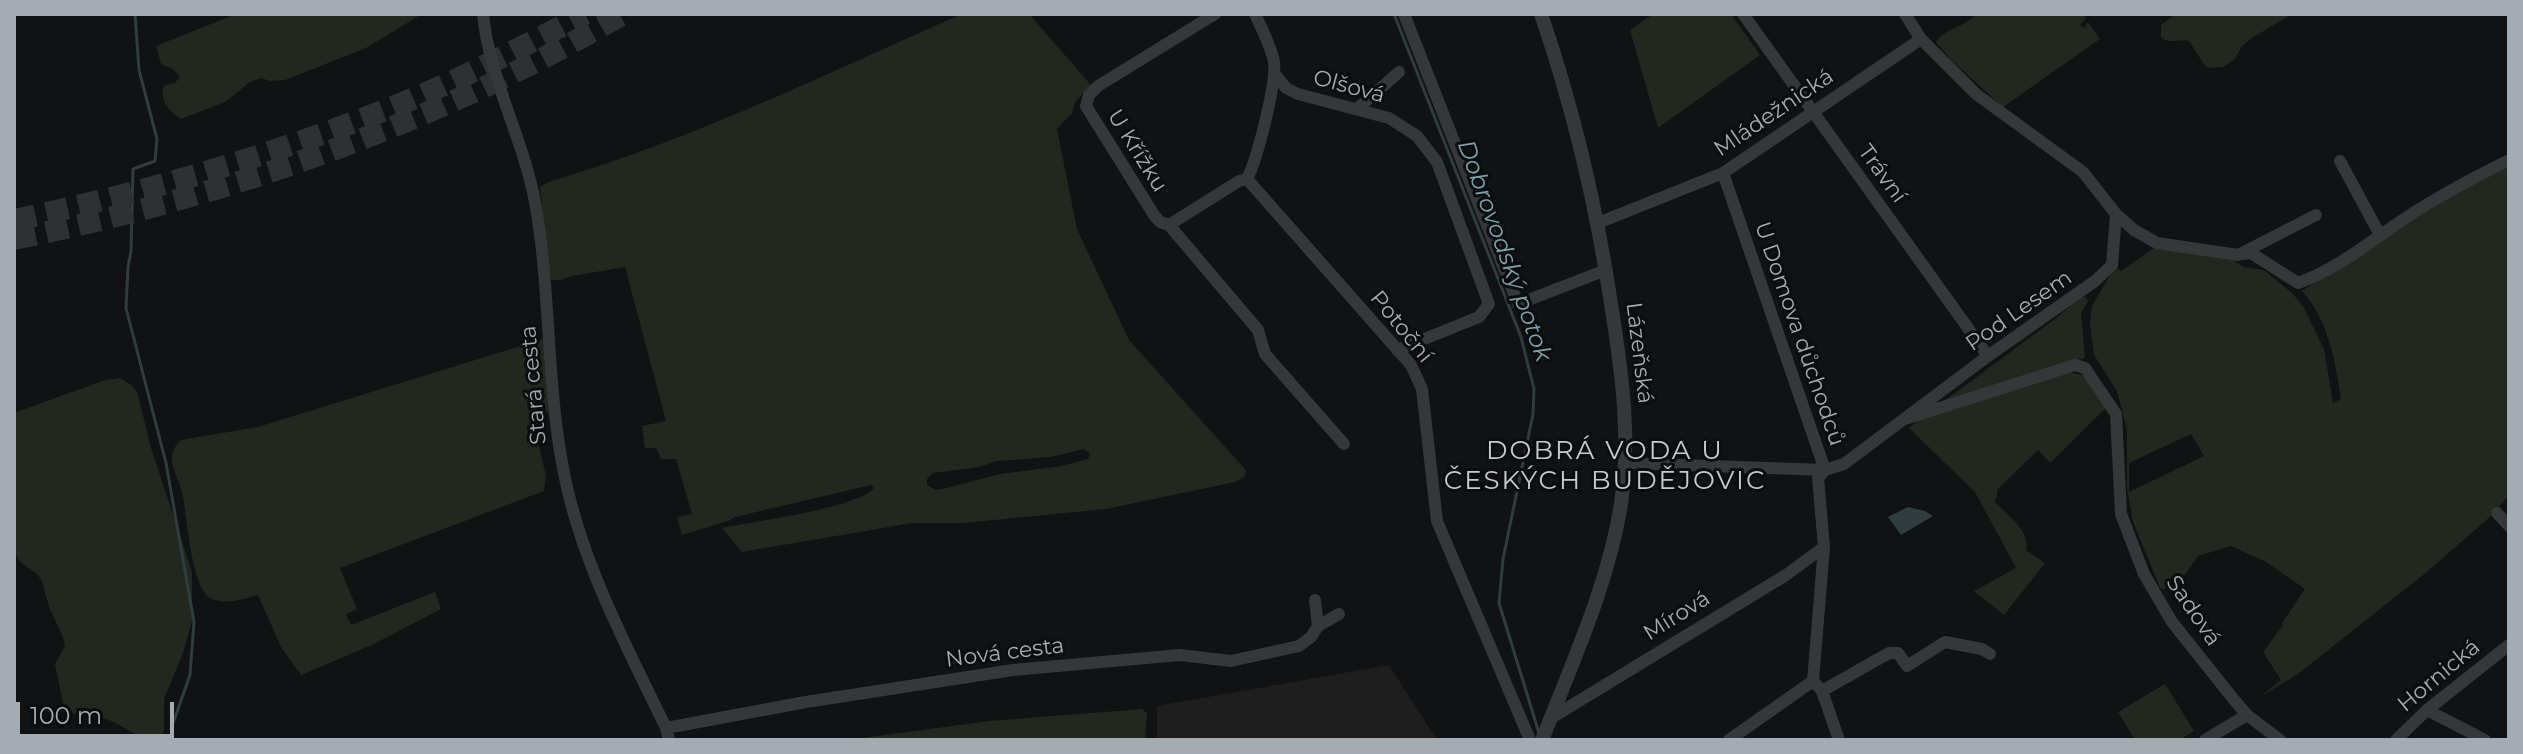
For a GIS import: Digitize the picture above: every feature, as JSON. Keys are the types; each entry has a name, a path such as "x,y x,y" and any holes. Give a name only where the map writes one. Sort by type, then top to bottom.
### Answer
{"street":[{"name":"Stará cesta","path":"483,14 491,56 525,160 537,213 555,416 565,481 605,603 667,734"},
{"name":"U Křížku","path":"1215,14 1098,86 1089,95 1086,106 1154,215 1160,222 1169,225 1258,330 1265,354 1344,444"},
{"path":"1169,225 1247,179 1258,154 1274,73 1272,56 1255,14"},
{"path":"1404,14 1518,304 1606,270"},
{"name":"Lázeňská","path":"1541,14 1563,78 1598,223 1619,356 1625,419 1621,505 1603,580 1543,737"},
{"name":"Trávní","path":"1743,14 1988,356"},
{"path":"1905,14 1921,39 1976,94 2083,172 2116,214 2134,230 2157,243 2238,255 2251,253 2298,283 2326,273 2467,181 2509,160"},
{"name":"Mládežnická","path":"1598,223 1723,173 1921,39"},
{"path":"1357,109 1399,72"},
{"name":"Olšová","path":"1274,73 1286,88 1298,94 1389,118 1417,136 1437,162 1490,300 1488,309 1479,317 1397,350"},
{"path":"2340,161 2380,235"},
{"name":"U Domova důchodců","path":"1723,173 1825,470 1818,478 1824,547 1818,686 1839,740"},
{"name":"Potoční","path":"1247,179 1411,365 1422,389 1437,521 1530,740"},
{"name":"Pod Lesem","path":"1625,463 1825,470 1844,464 1988,356 2095,281 2112,265 2116,214"},
{"path":"2238,255 2316,215"},
{"name":"Sadová","path":"2059,370 2075,365 2085,368 2116,414 2123,520 2144,574 2172,622 2247,715 2280,740"},
{"name":"Pod Lesem","path":"1908,418 2059,370"},
{"path":"2497,513 2509,526"},
{"name":"Mírová","path":"1551,718 1786,575 1824,547"},
{"path":"1315,600 1318,626"},
{"name":"Nová cesta","path":"667,734 806,702 1013,670 1180,655 1231,661 1299,646 1311,637 1318,626 1339,614"},
{"path":"1729,740 1818,686 1889,653 1898,653 1907,666 1945,642 1982,649 1990,654"},
{"name":"Hornická","path":"2396,740 2427,710 2509,645"},
{"path":"2427,710 2485,740"},
{"path":"2205,740 2247,715"}],"shaded area":[{"path":"236,14 422,14 366,48 285,80 261,78 250,82 225,102 181,119 169,109 163,95 164,85 175,83 180,77 173,69 161,64 156,46"},
{"path":"962,14 1029,14 1091,85 1057,129 1077,229 1129,340 1244,468 1244,477 1235,482 1106,509 964,523 912,523 742,552 722,528 848,502 874,488 871,485 735,517 682,535 677,517 692,514 676,459 661,459 656,448 645,448 642,426 666,421 625,267 552,280 540,187 706,126","holes":["1084,449 1090,454 1088,459 1062,466 1000,474 943,489 936,490 927,485 927,479 933,473 979,467 997,461 1051,457"]},
{"path":"1653,14 1731,14 1760,55 1658,128 1630,30"},
{"path":"1976,14 2083,14 2086,18 2080,25 2084,28 2088,22 2100,39 2003,107 1951,60 1936,42"},
{"path":"2176,14 2292,14 2252,38 2242,46 2234,60 2223,67 2209,68 2189,41 2167,41 2161,37 2161,25"},
{"path":"2509,163 2509,495 2491,516 2428,571 2298,674 2260,697 2281,680 2263,652 2305,589 2266,562 2231,546 2198,556 2179,583 2161,590 2133,522 2127,488 2127,430 2117,391 2094,355 2090,324 2092,306 2115,267 2121,271 2154,248 2232,260 2244,267 2264,270 2303,306 2324,349 2333,403 2341,399 2329,342 2319,315 2302,291 2392,230","holes":["2191,434 2204,456 2129,492 2129,463"]},
{"path":"2081,297 2086,297 2088,301 2081,313 2085,358 1943,402 2055,319"},
{"path":"543,339 550,410 538,418 536,433 546,476 544,491 340,568 357,609 346,614 351,625 435,592 441,609 374,644 301,675 281,647 258,595 222,601 210,598 204,591 194,565 182,492 172,460 174,449 181,440 258,427"},
{"path":"2069,372 2090,377 2107,407 2050,463 2038,450 1997,490 1994,501 2025,536 2026,550 2045,563 2004,615 1974,591 2016,568 1975,492 1909,428 1920,419"},
{"path":"120,378 133,386 138,395 151,448 192,572 192,621 164,699 164,731 159,740 140,736 106,719 68,711 63,703 55,664 65,646 63,637 49,607 42,581 20,562 14,551 14,413 105,380"},
{"path":"1908,507 1933,516 1901,535 1888,517"},
{"path":"1389,665 1437,740 1157,740 1157,706"},
{"path":"2165,684 2194,731 2179,740 2135,740 2118,712"},
{"path":"1142,709 1147,713 1145,740 847,740 990,721"}],"waterway":[{"path":"135,14 139,70 157,139 155,161 133,169 126,308 166,463 194,622 190,675 171,729"},
{"name":"Dobrovodský potok","path":"1394,14 1521,337 1534,389 1533,414 1503,559 1499,603 1539,733"}],"tunnel":[{"path":"14,220 165,184 313,137 432,90 585,14"},
{"path":"14,239 173,201 328,152 479,90 623,14"}],"district":[{"name":"DOBRÁ VODA U ČESKÝCH BUDĚJOVIC","path":"1605,466"}]}
